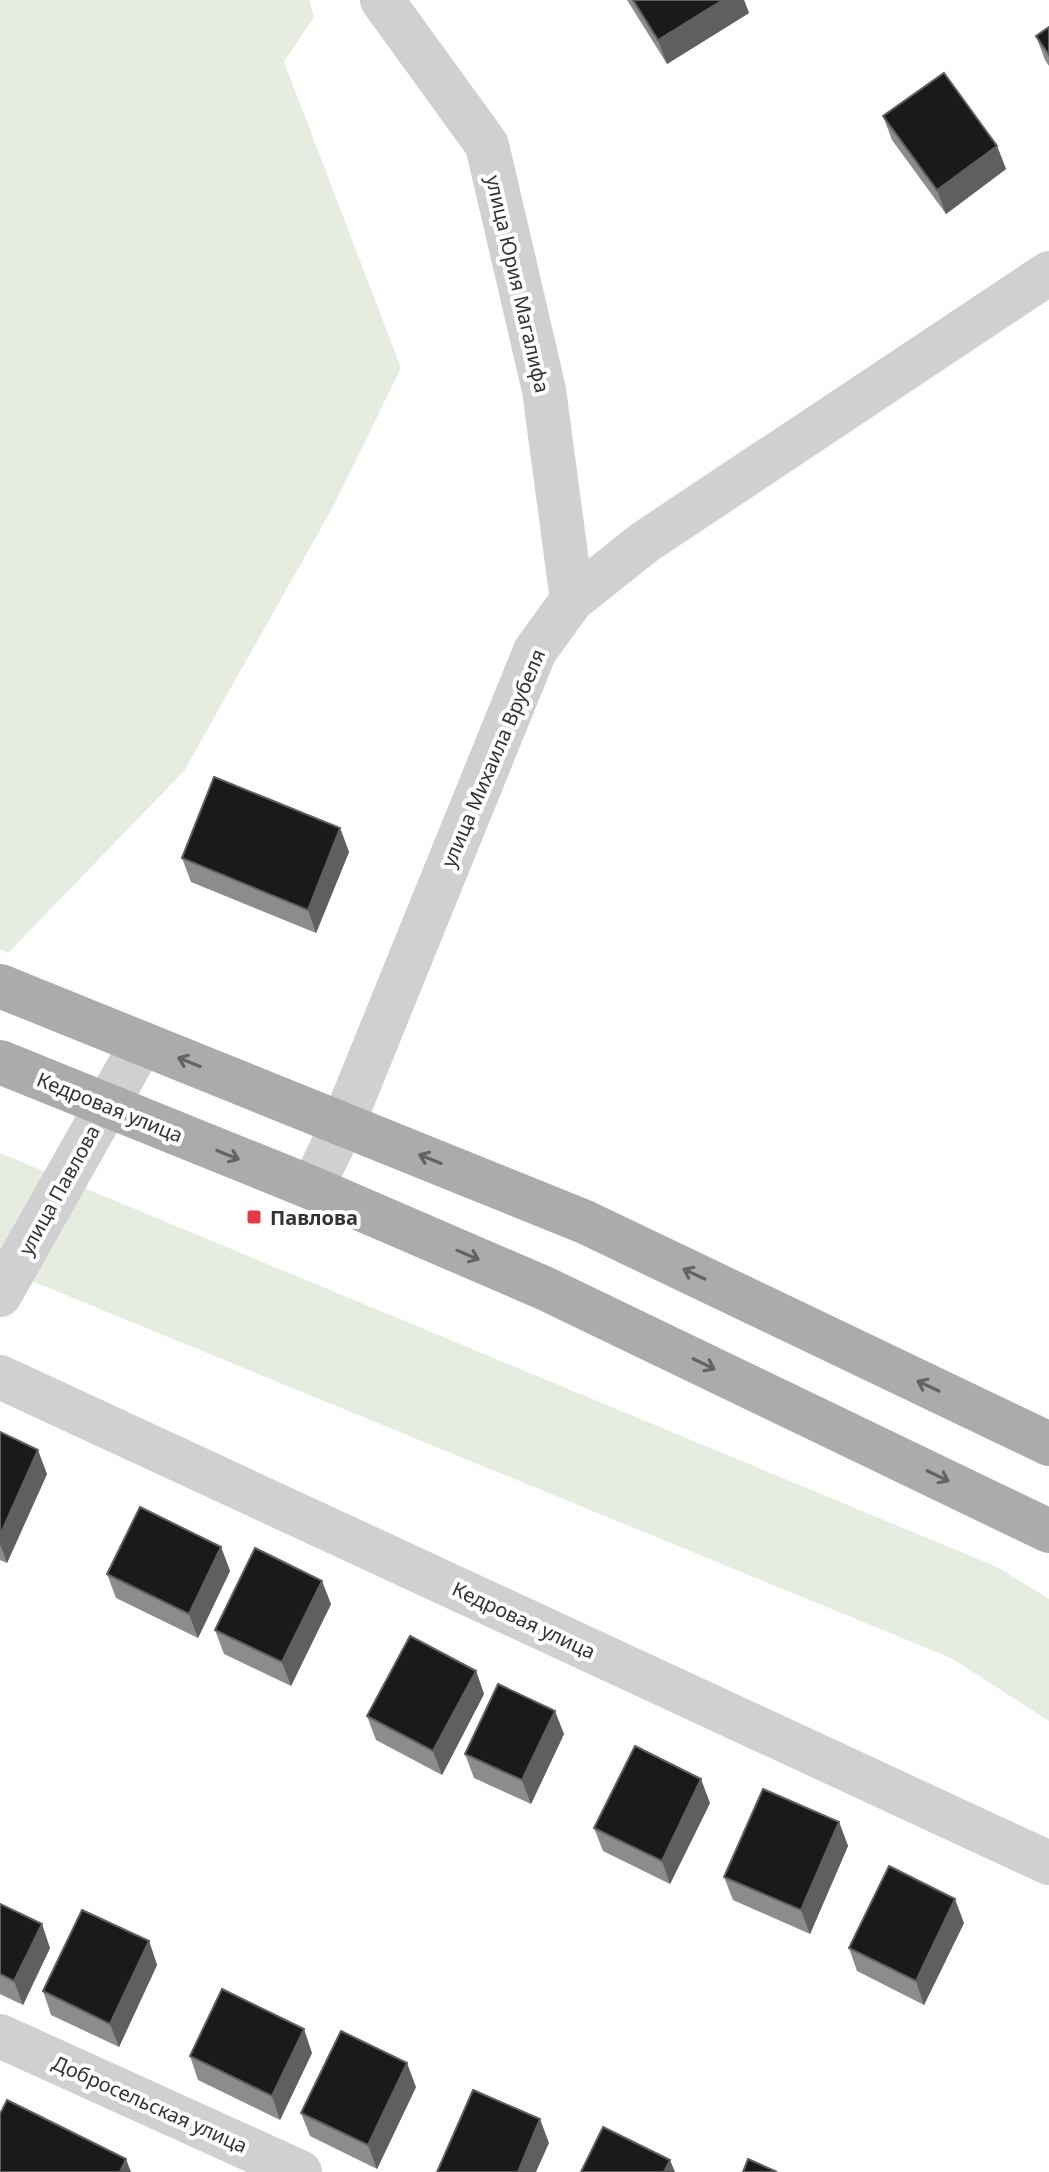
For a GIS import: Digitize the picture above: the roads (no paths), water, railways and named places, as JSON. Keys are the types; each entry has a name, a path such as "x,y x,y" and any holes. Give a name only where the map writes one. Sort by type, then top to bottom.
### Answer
{"main road":[{"path":"0,986 585,1222 1049,1444"},
{"name":"Кедровая улица","path":"0,1062 312,1188 544,1288 1049,1531"}],"street":[{"name":"улица Юрия Магалифа","path":"382,0 487,145 544,390 572,600"},
{"name":"улица Михаила Врубеля","path":"312,1188 343,1124 535,651 572,600 645,542 1049,273"},
{"name":"улица Павлова","path":"0,1295 142,1043"},
{"name":"Кедровая улица","path":"0,1377 1049,1863"},
{"name":"Добросельская улица","path":"0,2036 300,2172"}],"place":[{"name":"Павлова","path":"254,1217"}]}
